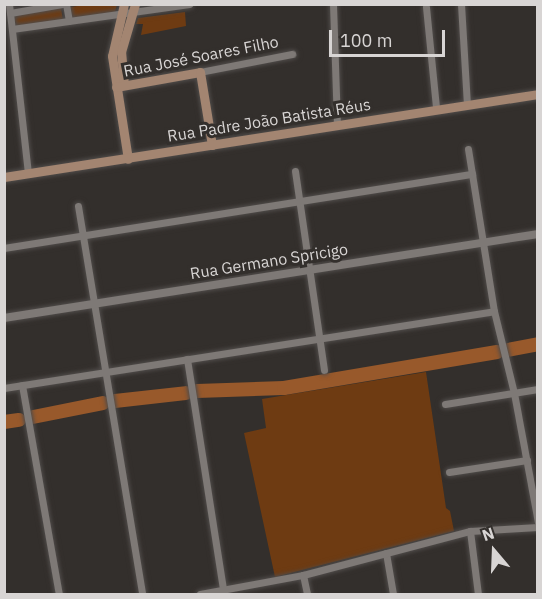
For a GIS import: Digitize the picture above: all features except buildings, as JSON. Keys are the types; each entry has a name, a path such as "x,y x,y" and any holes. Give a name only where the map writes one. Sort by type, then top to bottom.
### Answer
{"main road":[{"path":"120,86 121,52 133,8"},
{"path":"123,9 112,48 120,86 128,159"},
{"path":"200,72 212,145"},
{"name":"Rua José Soares Filho","path":"120,86 200,72"},
{"name":"Rua Padre João Batista Réus","path":"4,177 537,94"}],"street":[{"path":"9,4 28,174"},
{"path":"10,13 64,4 69,21"},
{"path":"12,29 69,21 123,9 189,4"},
{"path":"333,4 337,124"},
{"path":"461,4 467,104"},
{"path":"426,7 436,108"},
{"name":"Rua José Soares Filho","path":"200,72 292,54"},
{"path":"201,594 223,593 303,575 470,531 537,525 514,393 494,311 468,149"},
{"path":"295,171 324,370"},
{"path":"4,248 472,174"},
{"path":"78,206 142,594"},
{"name":"Rua Germano Spricigo","path":"4,318 537,234"},
{"path":"4,388 494,311"},
{"path":"187,359 223,593"},
{"path":"22,385 59,594"},
{"path":"445,404 537,389"},
{"path":"449,472 526,460"},
{"path":"470,531 478,594"},
{"path":"386,553 393,594"},
{"path":"303,575 307,594"}],"shaded area":[{"path":"117,5 115,12 72,18 70,7"},
{"path":"61,8 63,20 16,27 14,15"},
{"path":"185,12 186,26 141,35 143,24 136,24 138,18"},
{"path":"426,372 446,508 450,511 454,531 275,577 244,433 266,428 262,399"}],"waterway":[{"path":"508,350 538,344"},
{"path":"197,391 284,388 497,352"},
{"path":"115,401 186,393"},
{"path":"33,417 103,403"},
{"path":"4,422 19,420"}]}
